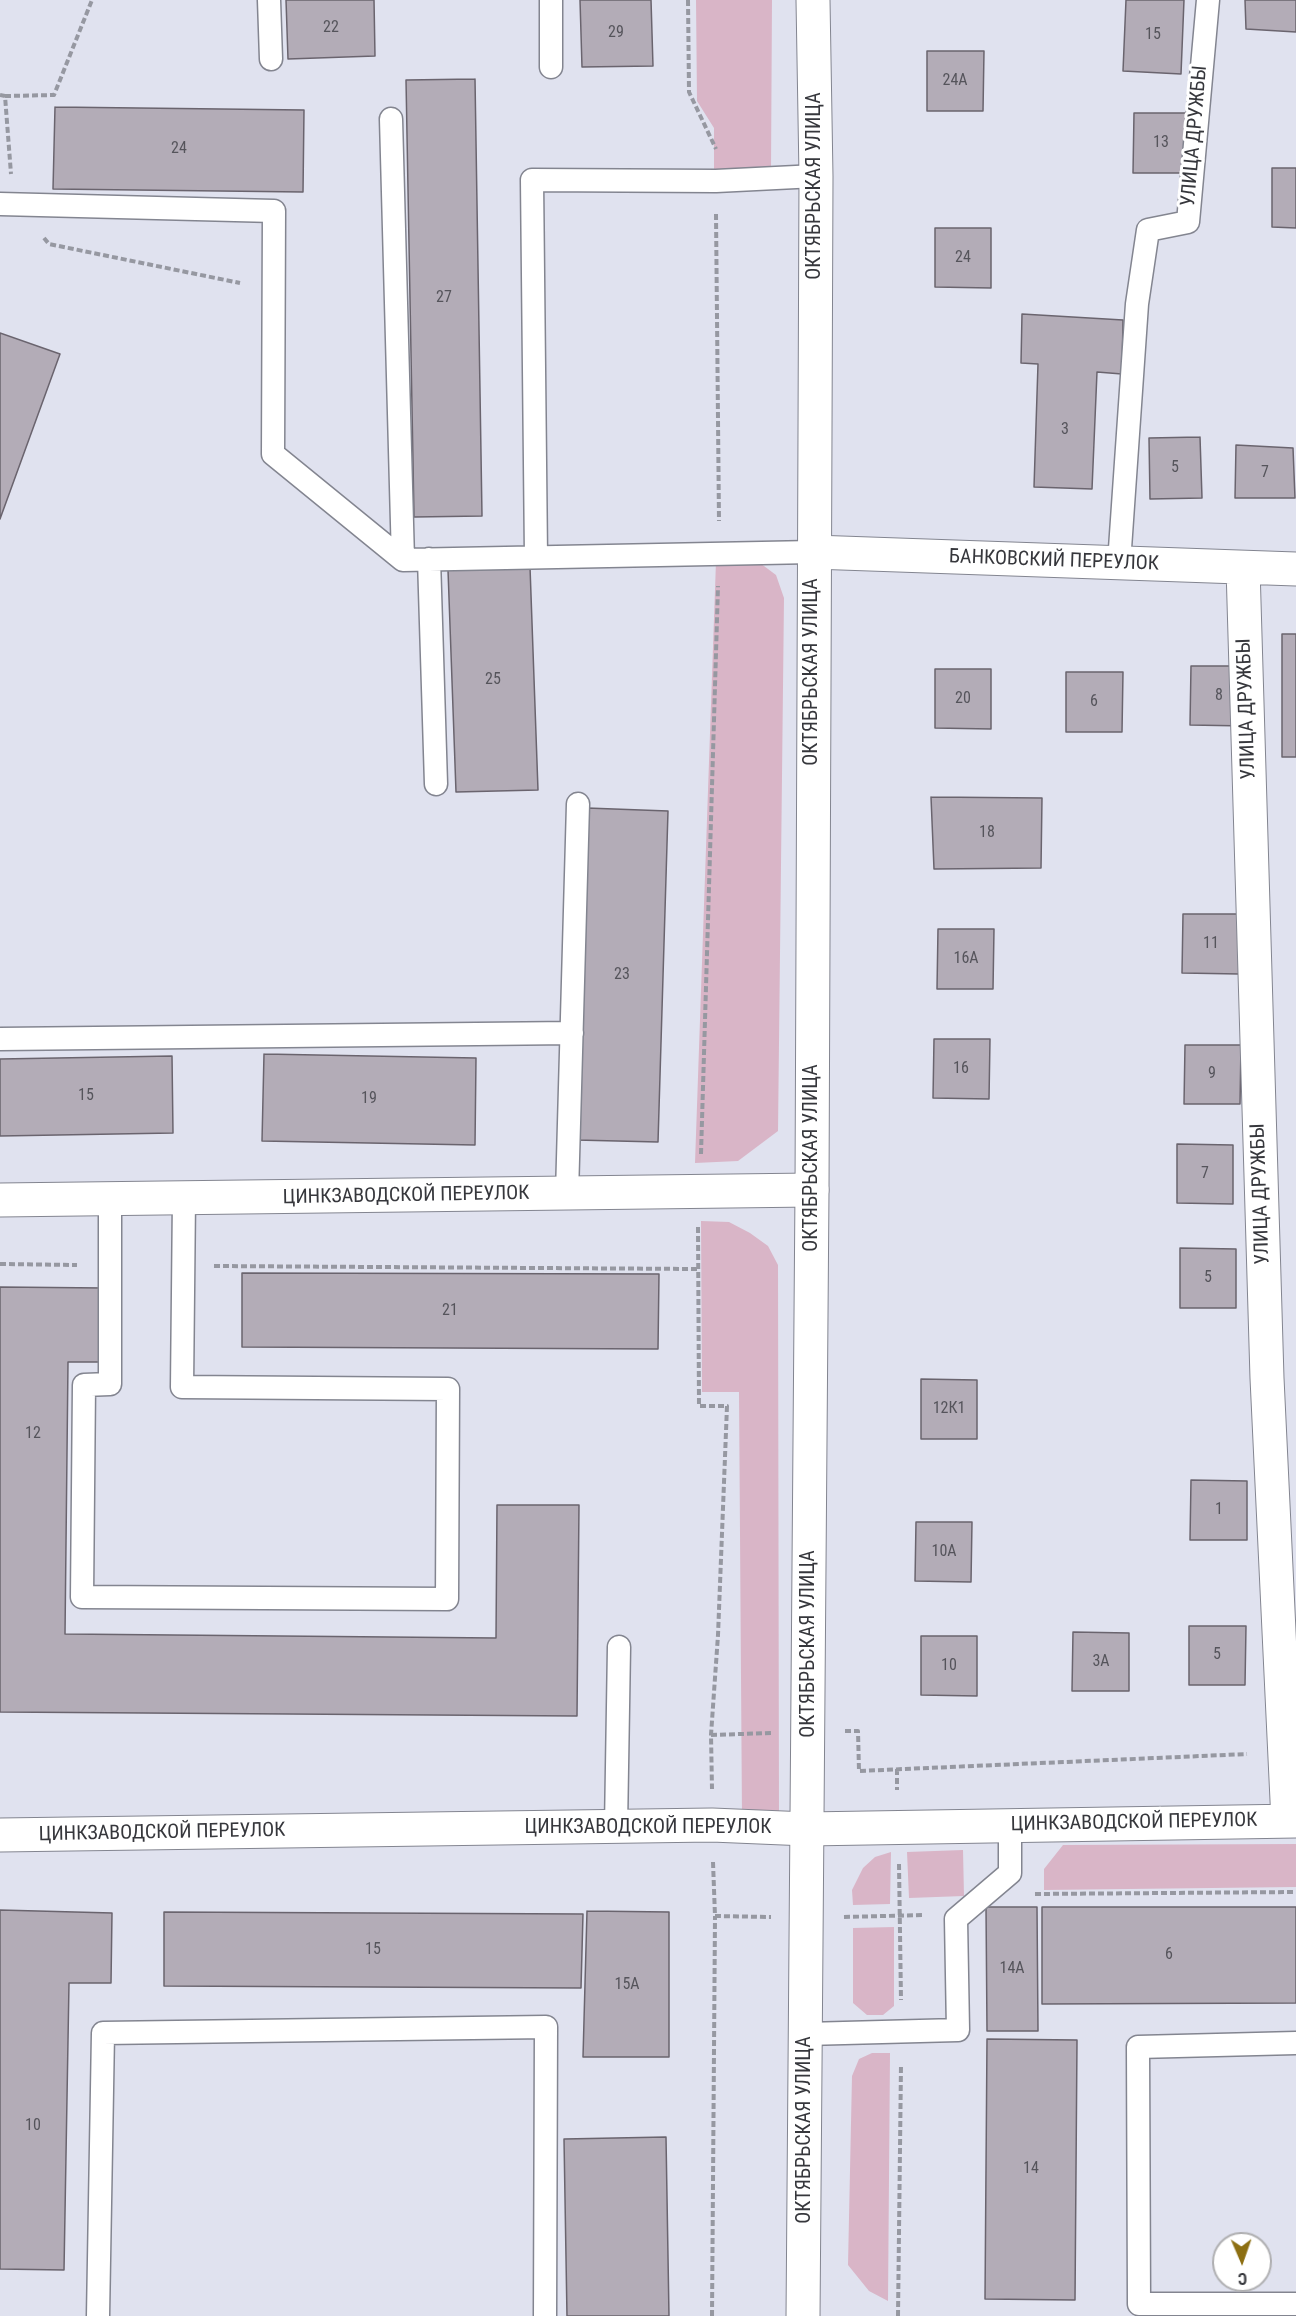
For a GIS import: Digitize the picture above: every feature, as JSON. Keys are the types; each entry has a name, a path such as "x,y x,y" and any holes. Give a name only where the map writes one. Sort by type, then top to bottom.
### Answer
{"street":[{"name":"ОКТЯБРЬСКАЯ УЛИЦА","path":"804,2316 816,176 813,0"},
{"name":"БАНКОВСКИЙ ПЕРЕУЛОК","path":"813,552 1296,569"},
{"name":"УЛИЦА ДРУЖБЫ","path":"1243,568 1266,1378 1284,1752 1292,1821"},
{"name":"ЦИНКЗАВОДСКОЙ ПЕРЕУЛОК","path":"0,1200 812,1191"},
{"name":"ЦИНКЗАВОДСКОЙ ПЕРЕУЛОК","path":"0,1835 712,1825 807,1829 1292,1821"}],"lane":[{"path":"269,0 271,59"},
{"path":"551,0 551,67"},
{"name":"УЛИЦА ДРУЖБЫ","path":"1119,563 1137,304 1148,230 1188,222 1208,0"},
{"path":"391,119 403,560"},
{"path":"536,557 532,180 716,181 816,176"},
{"path":"0,204 274,211 273,454 403,560 813,552"},
{"path":"429,559 436,784"},
{"path":"567,1194 578,804"},
{"path":"0,1039 572,1033"},
{"path":"110,1199 110,1384 84,1384 82,1597 447,1599 448,1389 182,1387 183,1198"},
{"path":"616,1827 620,1647"},
{"path":"806,2034 958,2030 956,1919 1010,1873 1010,1825"},
{"path":"98,2316 103,2033 546,2027 545,2316"},
{"path":"1296,2043 1138,2048 1139,2304 1296,2304"}],"path":[{"path":"11,179 2,96 54,95 92,0"},
{"path":"688,0 689,92 716,149 719,553 698,1191 699,1406 727,1406 718,1635 711,1734 715,1916 712,2316"},
{"path":"42,236 49,244 242,284"},
{"path":"0,1264 110,1266"},
{"path":"183,1266 699,1269"},
{"path":"711,1734 858,1731 859,1771 1284,1752"},
{"path":"986,1894 1296,1892"},
{"path":"715,1916 806,1918 935,1914"}],"shaded area":[{"path":"696,0 772,0 771,170 714,172 714,128 697,101"},
{"path":"756,560 776,575 784,598 778,1131 738,1161 695,1163 716,561"},
{"path":"701,1221 729,1222 750,1233 768,1246 778,1265 779,1817 742,1818 739,1392 702,1392"},
{"path":"1296,1844 1296,1887 1044,1890 1044,1869 1063,1845"},
{"path":"963,1850 964,1896 909,1898 907,1852"},
{"path":"891,1852 890,1904 853,1905 852,1890 863,1868 875,1857"},
{"path":"894,1927 894,2006 883,2015 867,2015 853,2003 853,1928"},
{"path":"872,2053 890,2053 888,2301 869,2291 848,2265 852,2076 859,2059"}],"building":[{"path":"286,0 374,0 375,56 288,59"},
{"path":"580,0 651,0 653,66 582,67"},
{"path":"1126,0 1184,0 1181,74 1123,71"},
{"path":"1245,0 1296,0 1296,32 1246,29"},
{"path":"927,51 984,51 983,111 927,111"},
{"path":"475,79 482,516 414,517 406,80"},
{"path":"55,107 304,110 303,192 53,189"},
{"path":"1134,113 1190,113 1189,173 1133,173"},
{"path":"1272,168 1296,168 1296,228 1272,227"},
{"path":"935,228 991,228 991,288 935,287"},
{"path":"1022,314 1123,320 1122,374 1097,372 1092,489 1034,487 1038,364 1021,363"},
{"path":"0,333 60,354 0,519"},
{"path":"1200,437 1202,498 1150,499 1149,438"},
{"path":"1236,445 1293,448 1295,498 1235,498"},
{"path":"530,567 538,790 456,792 448,570"},
{"path":"1282,634 1296,634 1296,757 1282,757"},
{"path":"1191,666 1247,666 1246,726 1190,725"},
{"path":"935,669 991,669 991,729 935,728"},
{"path":"1066,672 1123,672 1122,732 1066,732"},
{"path":"931,797 1042,798 1041,868 934,869"},
{"path":"587,808 668,811 658,1142 576,1140"},
{"path":"1183,914 1239,914 1239,974 1182,973"},
{"path":"938,929 994,929 993,989 937,989"},
{"path":"934,1039 990,1039 989,1099 933,1098"},
{"path":"1185,1045 1241,1045 1240,1104 1184,1104"},
{"path":"264,1054 476,1058 475,1145 262,1141"},
{"path":"172,1056 173,1133 0,1136 0,1059"},
{"path":"1177,1144 1233,1145 1233,1204 1177,1203"},
{"path":"1180,1248 1236,1249 1236,1308 1180,1308"},
{"path":"242,1273 659,1274 658,1349 242,1347"},
{"path":"0,1287 104,1288 103,1362 68,1362 65,1634 496,1638 497,1505 579,1505 577,1716 0,1712"},
{"path":"921,1379 977,1380 977,1439 921,1439"},
{"path":"1191,1480 1247,1481 1247,1540 1190,1540"},
{"path":"916,1522 972,1522 971,1582 915,1581"},
{"path":"1189,1626 1246,1626 1245,1685 1189,1685"},
{"path":"1073,1632 1129,1633 1129,1691 1072,1691"},
{"path":"921,1636 977,1636 977,1696 921,1695"},
{"path":"986,1907 1037,1907 1038,2031 987,2031"},
{"path":"1042,1907 1296,1907 1296,2003 1042,2004"},
{"path":"0,1910 112,1913 111,1983 69,1983 64,2270 0,2269"},
{"path":"587,1911 669,1912 669,2057 583,2057"},
{"path":"164,1912 583,1914 581,1988 164,1986"},
{"path":"987,2039 1077,2040 1075,2300 985,2299"},
{"path":"666,2137 669,2316 567,2316 564,2139"}]}
